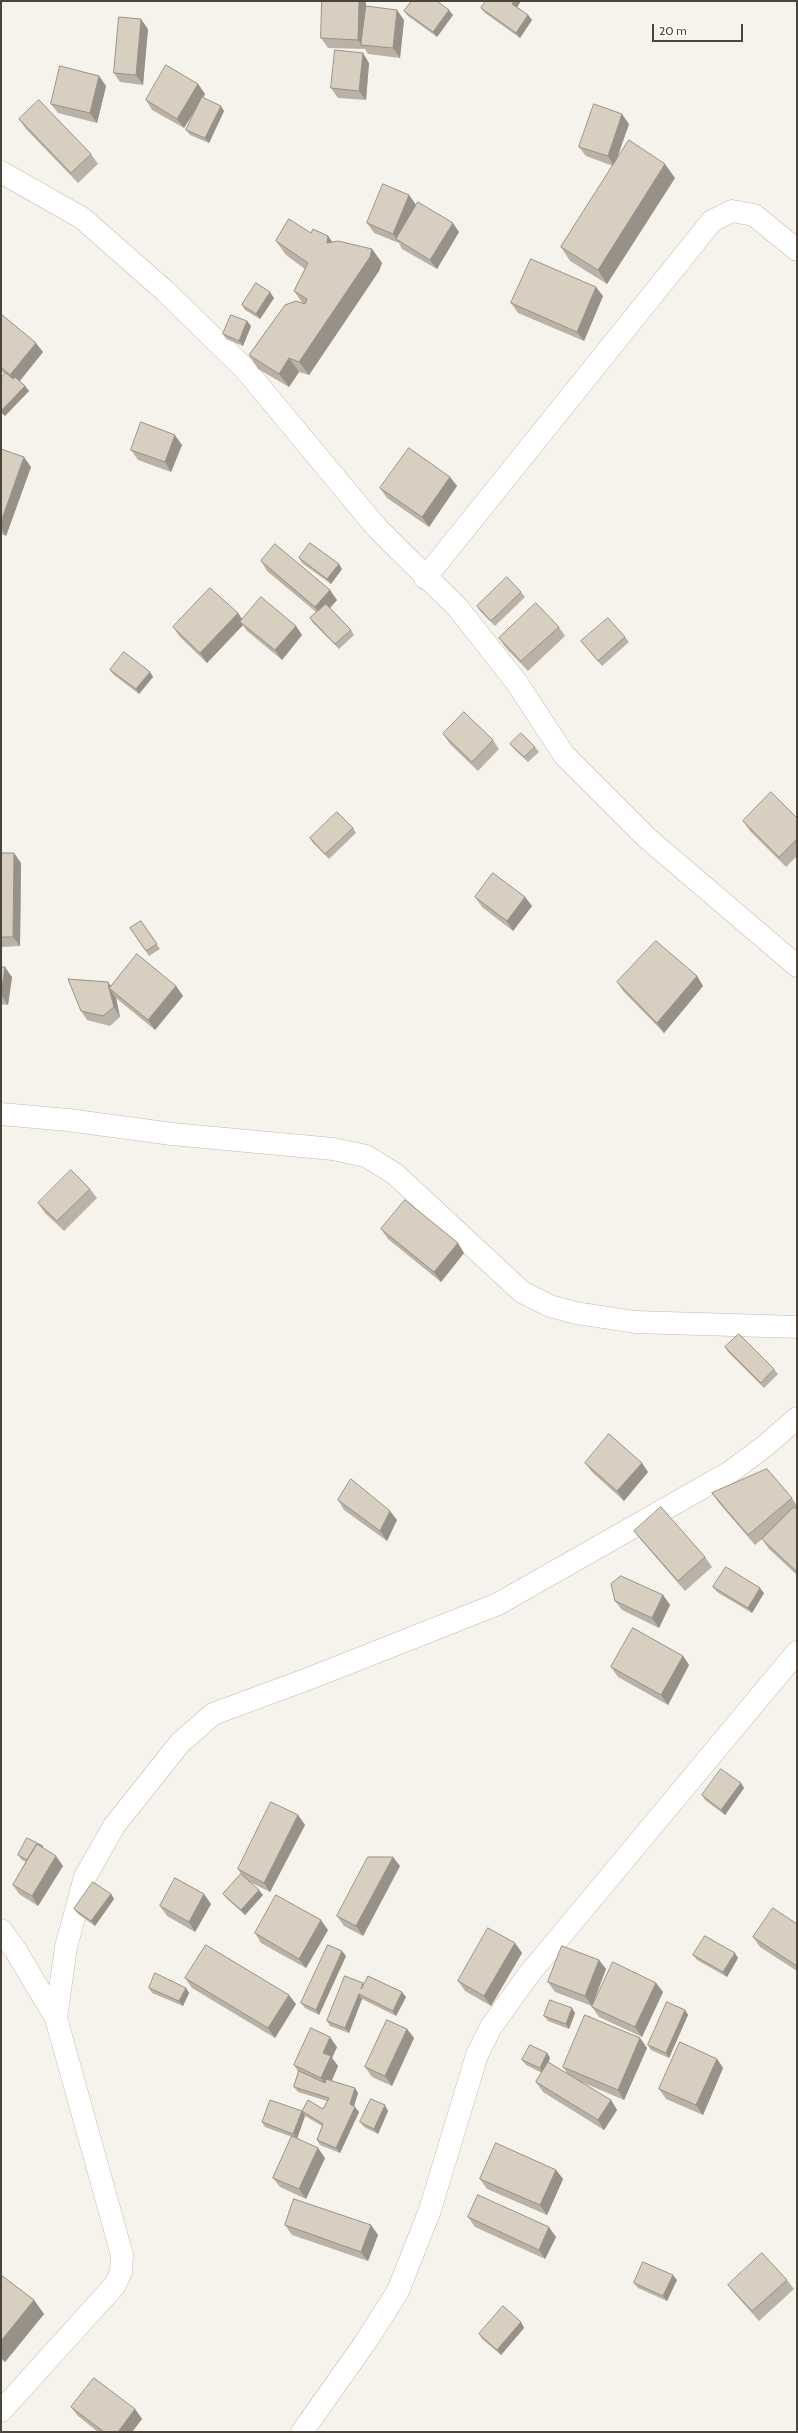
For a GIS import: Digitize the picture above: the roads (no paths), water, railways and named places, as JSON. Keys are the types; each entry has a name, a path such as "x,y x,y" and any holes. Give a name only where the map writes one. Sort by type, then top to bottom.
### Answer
{"street":[{"path":"1,172 82,218 165,291 244,368 377,528 425,578 458,608 517,683 564,755 647,838 797,966"},
{"path":"425,578 712,221 732,211 754,215 797,250"},
{"path":"1,1114 68,1120 172,1134 333,1148 366,1156 395,1174 522,1292 550,1306 576,1313 635,1322 797,1327"},
{"path":"56,2018 66,1947 85,1877 114,1826 180,1743 214,1714 498,1604 730,1472 765,1446 797,1418"},
{"path":"302,2432 368,2340 398,2291 430,2210 477,2055 491,2027 528,1974 797,1652"},
{"path":"1,1930 16,1951 56,2018 122,2255 121,2272 115,2286 98,2307 1,2411"}]}
